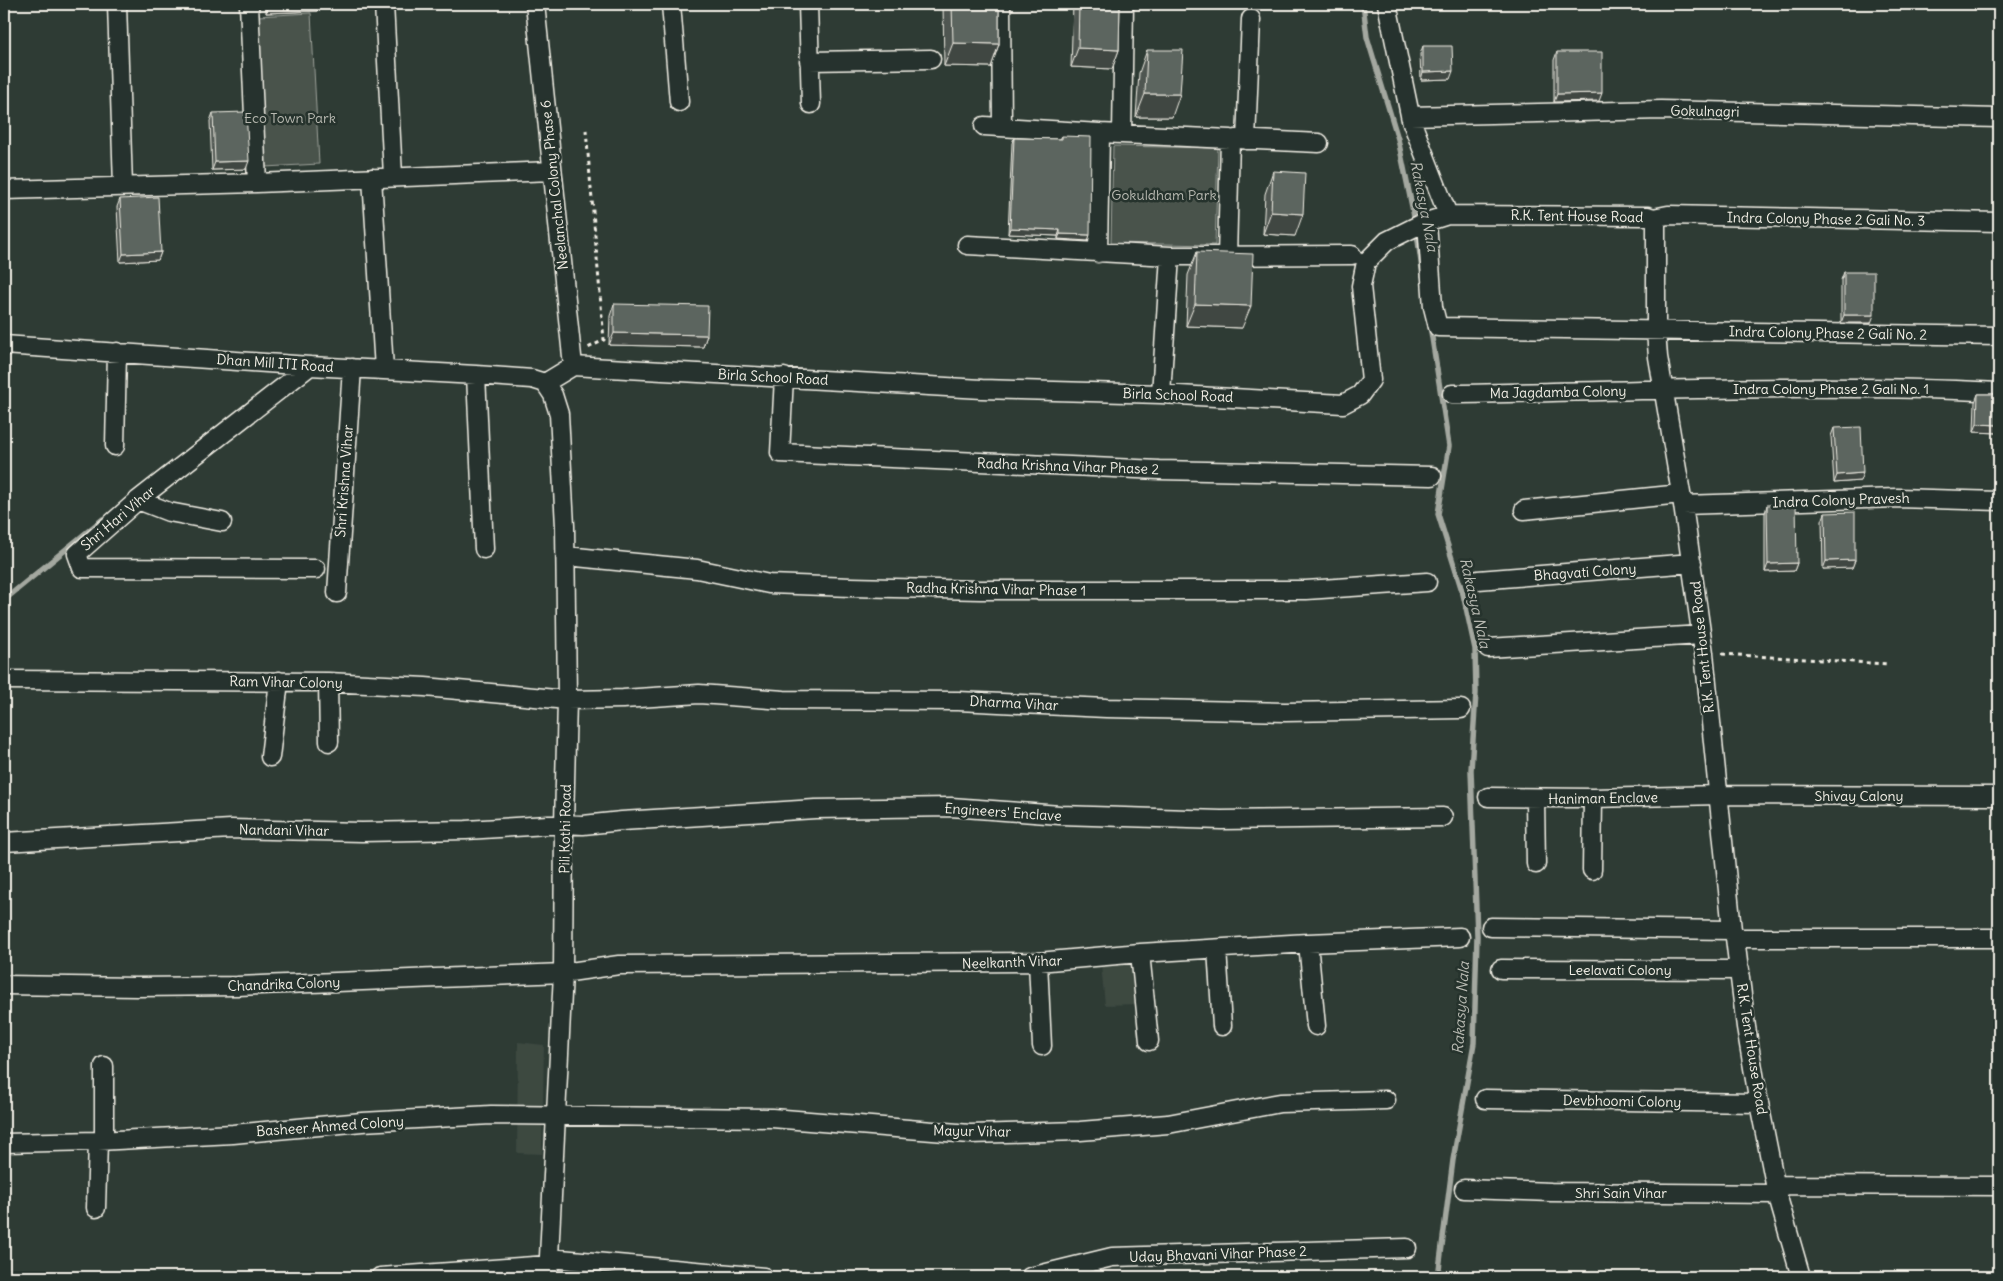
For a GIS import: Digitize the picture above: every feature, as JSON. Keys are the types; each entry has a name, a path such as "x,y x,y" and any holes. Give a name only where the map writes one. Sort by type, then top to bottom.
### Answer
{"street":[{"path":"117,4 123,186"},
{"path":"249,4 257,183"},
{"path":"384,4 393,176"},
{"name":"Neelanchal Colony Phase 6","path":"535,4 572,361"},
{"path":"671,4 679,102"},
{"path":"808,4 808,62 811,104"},
{"path":"1001,4 1002,127"},
{"path":"1122,134 1124,4"},
{"path":"1387,4 1410,116 1448,215"},
{"path":"1227,257 1251,19"},
{"path":"808,62 931,59"},
{"name":"Gokulnagri","path":"1410,116 1661,110 1999,118"},
{"path":"984,126 1319,142"},
{"path":"1098,253 1100,133"},
{"path":"4,190 257,183 552,171"},
{"path":"372,178 384,369"},
{"name":"R.K. Tent House Road","path":"1448,215 1638,216 1653,218 1656,223 1656,330 1663,390 1692,563 1704,653 1718,795 1746,1027 1776,1190 1801,1277"},
{"name":"Birla School Road","path":"572,361 784,377 982,389 1161,394 1343,404 1360,395 1371,380 1361,286 1366,262 1387,241 1425,222 1448,215"},
{"name":"Indra Colony Phase 2 Gali No. 3","path":"1653,218 1668,215 1999,222"},
{"name":"Indra Colony Phase 2 Gali No. 2","path":"1425,222 1433,307 1438,327 1999,336"},
{"path":"967,245 1170,256 1352,255"},
{"path":"1161,394 1170,256"},
{"name":"Dhan Mill ITI Road","path":"4,345 310,366 476,375 532,379 545,383"},
{"path":"115,446 118,352"},
{"path":"545,383 572,361"},
{"name":"Shri Hari Vihar","path":"310,366 138,500 77,554 82,568 316,569"},
{"name":"Shri Krishna Vihar","path":"337,594 352,368"},
{"path":"476,375 484,549"},
{"name":"Radha Krishna Vihar Phase 2","path":"784,377 780,453 1159,470 1432,476"},
{"name":"Pili Kothi Road","path":"545,383 553,395 559,414 566,556 568,700 564,824 563,973 548,1267"},
{"name":"Indra Colony Phase 2 Gali No. 1","path":"1663,390 1898,388 1999,392"},
{"name":"Ma Jagdamba Colony","path":"1452,394 1663,390"},
{"name":"Indra Colony Pravesh","path":"1524,510 1682,500 1897,498 1999,501"},
{"path":"138,500 169,512 222,522"},
{"name":"Radha Krishna Vihar Phase 1","path":"566,556 697,569 769,584 851,587 980,590 1306,590 1427,582"},
{"name":"Bhagvati Colony","path":"1478,580 1692,563"},
{"path":"1488,648 1701,635"},
{"name":"Ram Vihar Colony","path":"4,680 328,682 424,687 568,700"},
{"path":"270,757 279,681"},
{"path":"328,682 329,742"},
{"name":"Dharma Vihar","path":"568,700 623,699 699,694 784,700 958,701 1106,708 1285,712 1460,709"},
{"name":"Shivay Calony","path":"1718,795 1999,796"},
{"name":"Haniman Enclave","path":"1488,797 1535,799 1718,795"},
{"path":"1592,870 1593,798"},
{"path":"1535,799 1536,864"},
{"name":"Engineers' Enclave","path":"564,824 583,825 622,820 815,810 952,807 1060,816 1221,820 1443,817"},
{"name":"Nandani Vihar","path":"4,842 231,829 362,832 466,830 564,824"},
{"path":"1491,928 1999,938"},
{"name":"Neelkanth Vihar","path":"563,973 619,965 1038,962 1140,953 1308,943 1460,937"},
{"path":"1308,943 1316,1026"},
{"path":"1217,949 1222,1026"},
{"path":"1140,953 1149,1041"},
{"path":"1038,962 1042,1046"},
{"name":"Leelavati Colony","path":"1501,969 1740,970"},
{"name":"Chandrika Colony","path":"4,985 237,986 563,973"},
{"path":"96,1208 104,1066"},
{"name":"Devbhoomi Colony","path":"1485,1099 1759,1103"},
{"name":"Mayur Vihar","path":"556,1117 772,1118 979,1134 1080,1131 1168,1124 1280,1103 1386,1100"},
{"name":"Basheer Ahmed Colony","path":"4,1143 101,1141 491,1115 556,1117"},
{"name":"Shri Sain Vihar","path":"1464,1189 1552,1192 1999,1186"},
{"name":"Uday Bhavani Vihar Phase 2","path":"1030,1277 1112,1257 1408,1248"},
{"path":"380,1277 548,1267 764,1277"}],"path":[{"path":"572,361 604,340 586,130"},
{"path":"1704,653 1888,664"}],"shaded area":[{"path":"1136,963 1140,1004 1105,1005 1101,965"},
{"path":"518,1042 544,1045 542,1154 517,1153"}],"green space":[{"name":"Eco Town Park","path":"311,13 319,164 265,167 258,16"},
{"name":"Gokuldham Park","path":"1113,146 1218,148 1215,245 1111,243"}],"building":[{"path":"269,4 304,4 269,5"},
{"path":"952,4 999,4 999,44 953,43"},
{"path":"1079,4 1120,4 1119,50 1078,48"},
{"path":"1423,46 1452,46 1453,71 1423,72"},
{"path":"1147,50 1183,50 1180,94 1145,94"},
{"path":"1557,52 1602,52 1602,93 1557,94"},
{"path":"246,112 249,161 215,162 213,113"},
{"path":"1062,136 1091,137 1090,235 1060,234 1060,230 1010,228 1014,138 1062,139"},
{"path":"1273,171 1305,173 1303,214 1271,212"},
{"path":"158,197 161,252 123,254 120,199"},
{"path":"1197,252 1253,254 1251,306 1195,304"},
{"path":"1844,272 1874,272 1874,315 1844,315"},
{"path":"614,304 708,306 707,335 614,333"},
{"path":"1978,394 1999,394 1999,425 1977,424"},
{"path":"1861,427 1863,473 1837,475 1834,428"},
{"path":"1796,504 1797,563 1768,564 1767,505"},
{"path":"1855,512 1855,560 1826,561 1825,513"}],"waterway":[{"name":"Rakasya Nala","path":"1363,4 1367,37 1398,139 1416,226 1423,276"},
{"name":"Rakasya Nala","path":"1430,325 1449,446 1438,514 1463,594 1475,649 1476,693 1471,770 1477,936 1474,1043 1453,1160 1438,1277"},
{"path":"4,600 103,519"}]}
